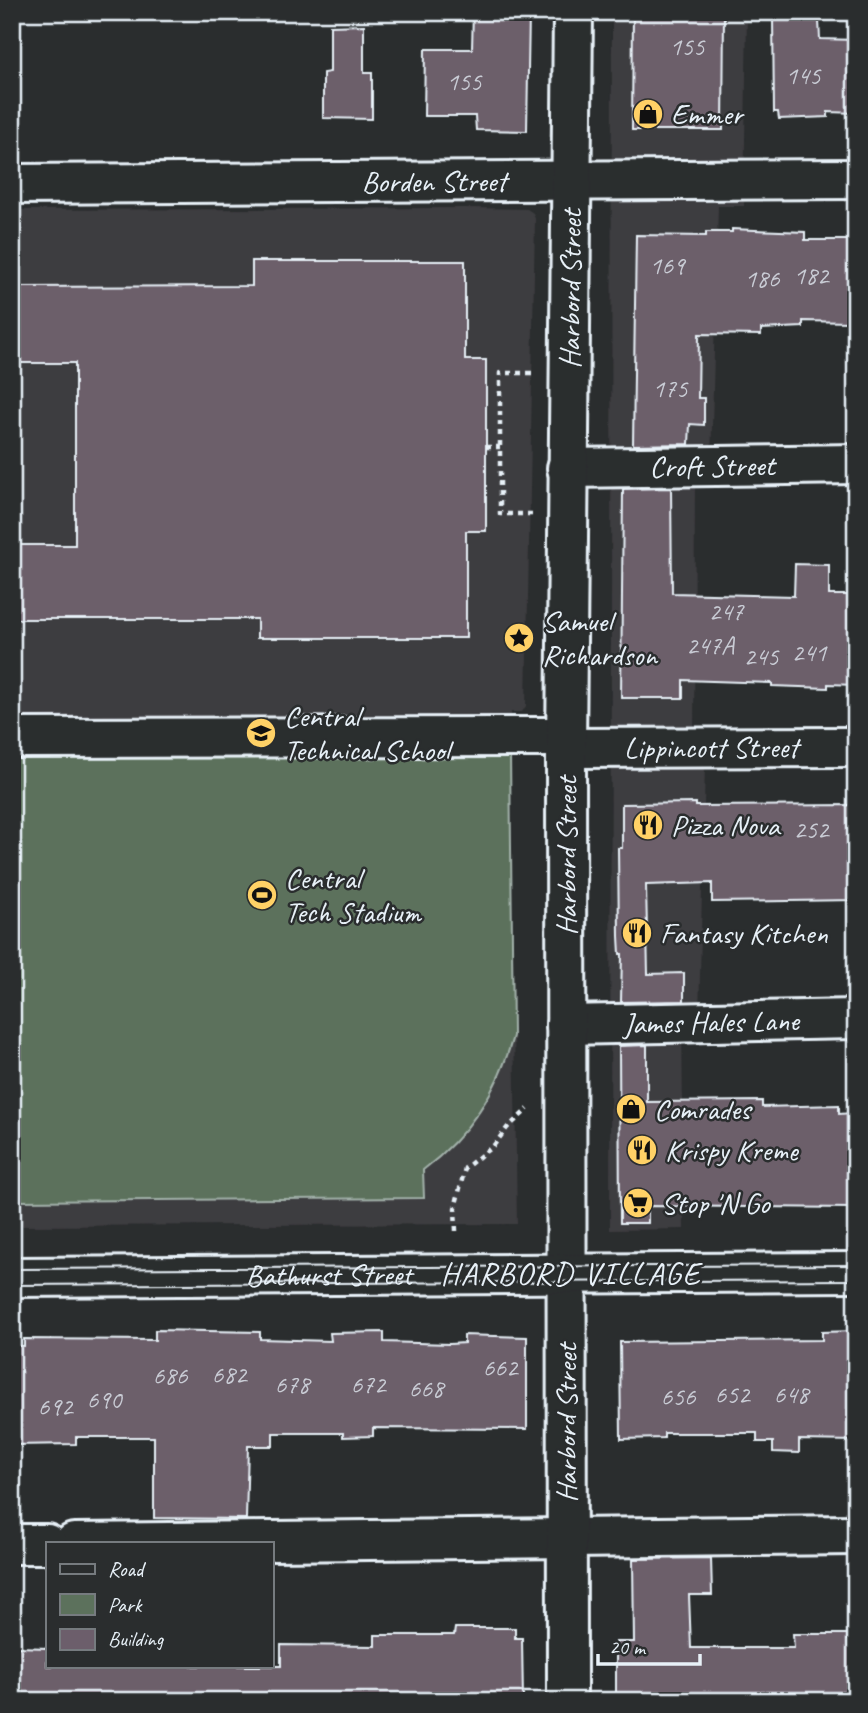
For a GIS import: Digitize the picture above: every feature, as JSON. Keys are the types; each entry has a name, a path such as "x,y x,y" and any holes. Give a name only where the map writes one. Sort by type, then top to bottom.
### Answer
{"street":[{"name":"Harbord Street","path":"567,1701 566,743 573,12"},
{"name":"Borden Street","path":"12,184 856,179"},
{"name":"Croft Street","path":"567,468 856,464"},
{"name":"Lippincott Street","path":"12,738 856,747"},
{"name":"James Hales Lane","path":"566,1025 856,1019"},
{"name":"Bathurst Street","path":"12,1277 856,1272"},
{"path":"156,1542 856,1535"},
{"path":"12,1544 46,1544"}],"path":[{"path":"533,514 500,514 500,373 536,373"},
{"path":"486,447 500,447"},
{"path":"456,1231 458,1187 465,1168 494,1145 507,1128 528,1109"}],"shaded area":[{"path":"612,12 747,12 744,206 718,206 711,463 695,464 694,763 705,763 699,1017 682,1018 684,1229 610,1230"},
{"name":"Central Technical School","path":"527,209 533,213 535,219 526,706 522,712 511,712 510,753 517,1224 12,1226 12,210"}],"green space":[{"name":"Central Tech Stadium","path":"510,753 513,1036 499,1075 479,1111 454,1143 423,1170 424,1198 12,1201 12,754"}],"building":[{"path":"473,12 529,12 527,131 476,130 475,116 424,116 425,49 472,49"},
{"path":"633,12 724,12 723,130 632,130"},
{"path":"802,17 802,21 819,21 820,39 856,40 856,113 828,112 828,117 779,119 778,112 774,112 773,18"},
{"path":"364,25 364,73 372,73 372,119 323,118 323,73 330,72 330,26"},
{"path":"732,229 805,232 805,240 856,240 856,307 850,307 850,322 803,321 803,327 761,329 761,335 699,334 698,398 704,398 704,425 690,424 689,444 633,445 636,235 706,236 706,232 732,232"},
{"path":"252,261 465,261 465,360 486,360 486,531 466,531 466,638 257,638 257,619 12,619 12,545 75,545 75,363 12,363 12,287 252,286"},
{"path":"671,488 672,593 794,596 795,564 829,565 829,595 856,595 856,685 828,684 828,688 683,680 683,698 621,698 623,489"},
{"path":"696,803 696,806 856,805 856,900 712,902 712,883 646,885 648,974 684,973 684,1001 621,1002 618,848 622,848 622,804"},
{"path":"647,1045 647,1102 762,1101 762,1107 839,1105 839,1114 852,1113 853,1208 648,1206 648,1223 620,1223 619,1046"},
{"path":"155,1330 260,1332 260,1339 331,1341 330,1333 384,1332 384,1342 450,1344 464,1343 464,1335 527,1337 527,1429 373,1428 373,1436 343,1437 343,1433 273,1433 273,1446 248,1446 246,1519 154,1518 154,1437 76,1437 76,1444 12,1445 12,1346 24,1346 24,1339 155,1340"},
{"path":"854,1331 856,1441 799,1440 799,1453 773,1452 773,1442 757,1442 757,1433 664,1433 664,1438 621,1439 620,1342 822,1340 822,1332"},
{"path":"711,1558 712,1595 689,1595 691,1648 794,1648 793,1634 848,1634 848,1640 856,1640 856,1701 616,1701 616,1642 634,1642 633,1559"},
{"path":"455,1628 515,1628 515,1638 522,1638 523,1701 15,1701 18,1647 46,1648 46,1668 273,1668 281,1666 281,1645 375,1646 375,1635 454,1635"}],"tram line":[{"path":"12,1269 856,1265"},
{"path":"12,1285 856,1280"}],"place":[{"name":"Emmer","path":"648,114"},
{"name":"Samuel Richardson","path":"519,638"},
{"name":"Central Technical School","path":"261,733"},
{"name":"Pizza Nova","path":"648,825"},
{"name":"Central Tech Stadium","path":"262,895"},
{"name":"Fantasy Kitchen","path":"637,933"},
{"name":"Comrades","path":"631,1109"},
{"name":"Krispy Kreme","path":"642,1150"},
{"name":"Stop 'N Go","path":"638,1203"}],"district":[{"name":"HARBORD VILLAGE","path":"571,1273"}]}
